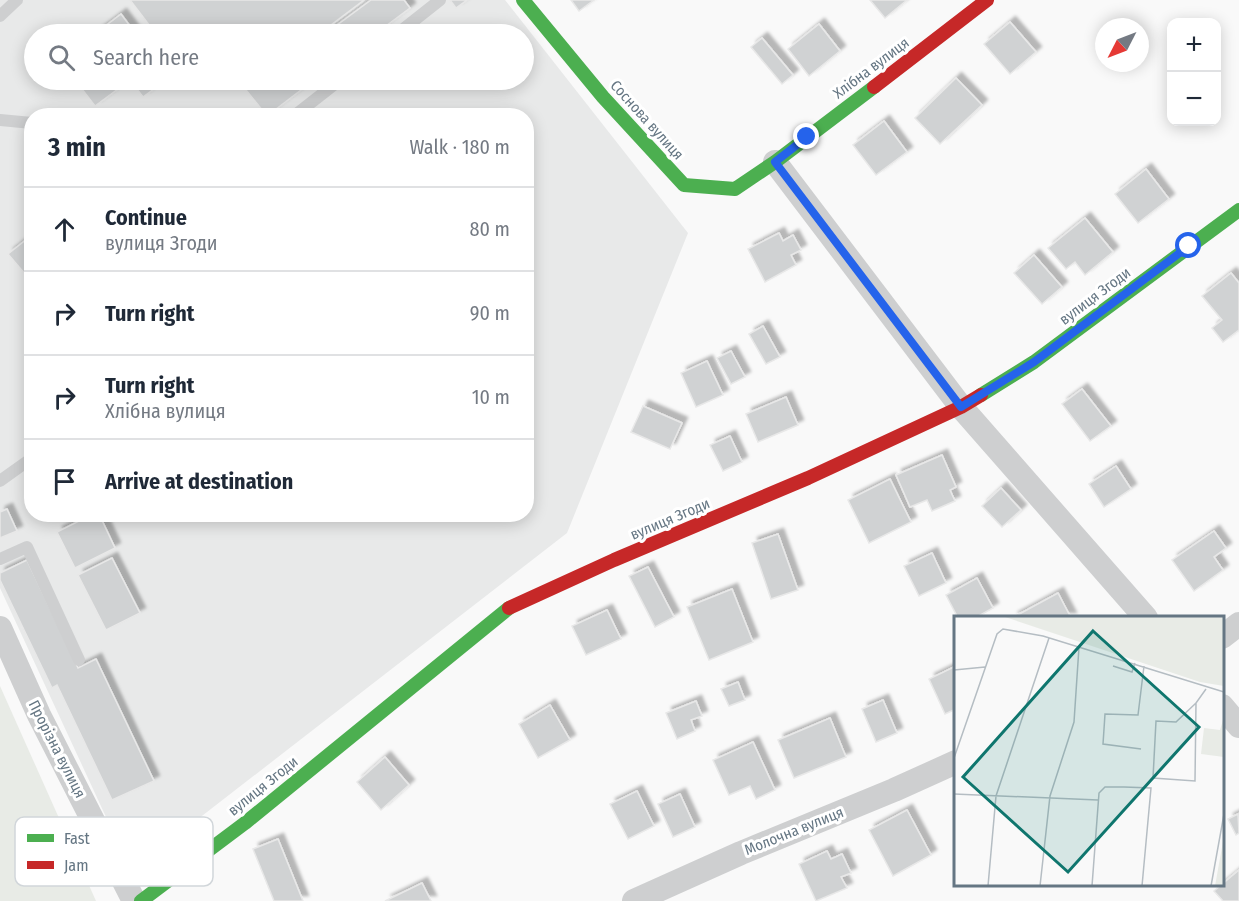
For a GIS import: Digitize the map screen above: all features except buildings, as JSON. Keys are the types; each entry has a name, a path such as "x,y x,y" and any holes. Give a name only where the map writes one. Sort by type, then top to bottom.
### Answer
{"street":[{"name":"Соснова вулиця","path":"523,0 603,97 684,185 735,189 775,162"},
{"name":"Хлібна вулиця","path":"775,162 987,0"},
{"path":"775,162 961,407 1144,616"},
{"name":"вулиця Згоди","path":"213,847 507,609 614,560 808,478 961,407 1034,362 1239,210"},
{"path":"1224,635 1239,624"},
{"name":"Прорізна вулиця","path":"0,628 39,715 91,817"},
{"path":"1224,708 1239,726"},
{"name":"Молочна вулиця","path":"634,901 954,763"},
{"name":"Прорізна вулиця","path":"126,886 134,901"},
{"name":"вулиця Згоди","path":"141,901 161,886"}],"lane":[{"path":"0,16 17,0"},
{"path":"410,24 440,0"},
{"path":"304,108 327,90"},
{"path":"0,120 24,122"},
{"path":"0,481 24,464"},
{"path":"0,559 27,547 79,660"}],"shaded area":[{"path":"0,0 505,0 524,24 24,24 24,90 534,90 534,37 688,233 567,533 201,817 106,817 0,588"},
{"path":"0,686 58,817 15,817 15,886 89,886 96,901 0,901"}],"traffic: fast":[{"path":"523,0 603,97 684,185 735,189 775,162 874,87"},
{"path":"981,395 1034,362 1239,210"},
{"path":"213,847 509,608"},
{"path":"141,901 161,886"}],"traffic: jam":[{"path":"874,87 987,0"},
{"path":"509,608 614,560 808,478 961,407 981,395"}],"route":[{"path":"807,137 775,162 961,407 1034,362 1189,246"}]}
